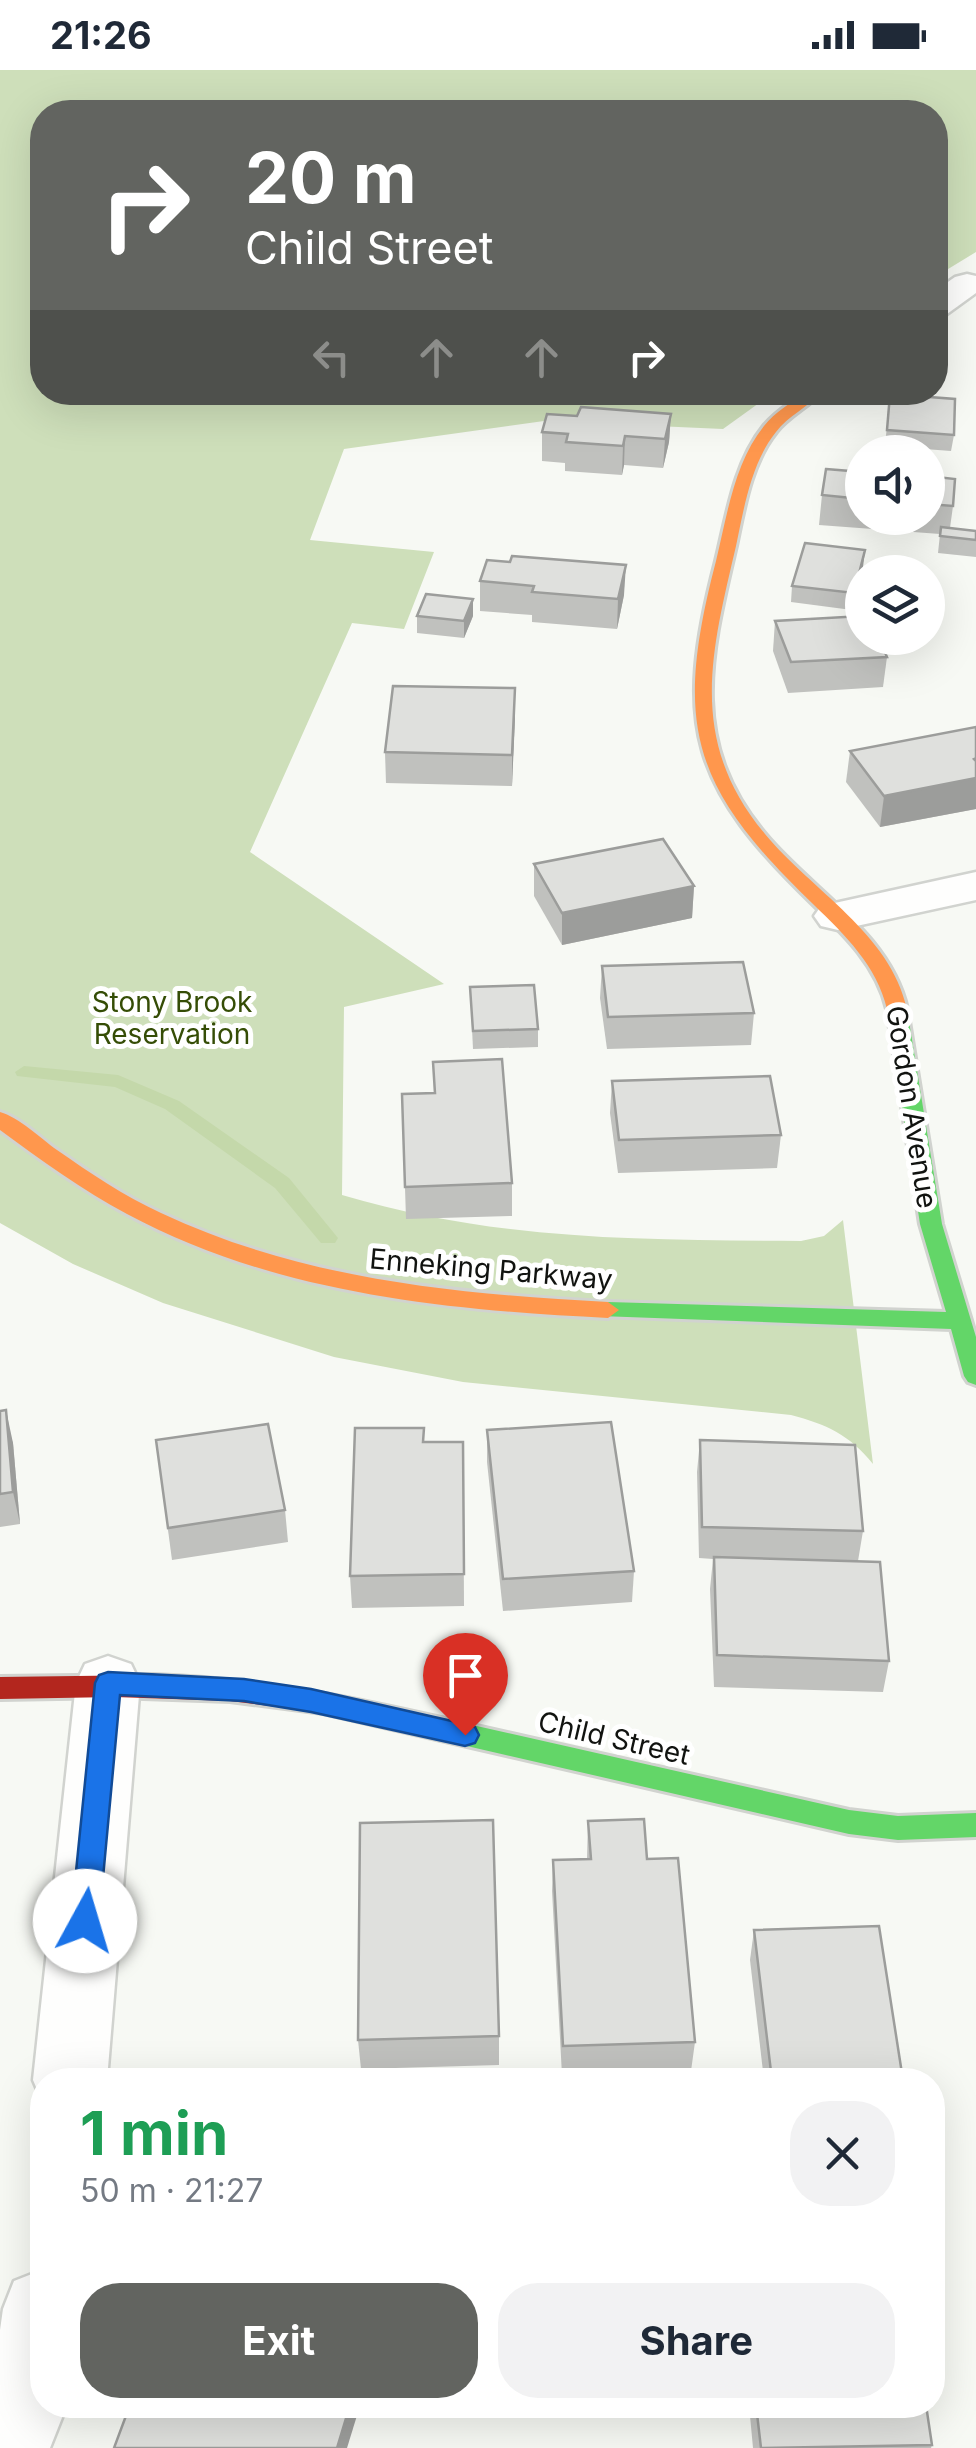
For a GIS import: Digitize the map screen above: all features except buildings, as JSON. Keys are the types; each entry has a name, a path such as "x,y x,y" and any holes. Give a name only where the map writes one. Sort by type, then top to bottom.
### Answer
{"street":[{"path":"948,298 967,284"},
{"name":"Gordon Avenue","path":"799,405 769,430 750,470 710,609 699,701 707,754 729,801 774,857 862,942 894,994 931,1224 976,1376"},
{"path":"838,916 976,886"},
{"name":"Enneking Parkway","path":"0,1119 88,1185 149,1218 257,1262 369,1290 472,1303 590,1310 959,1321"},
{"path":"71,2068 108,1683"},
{"name":"Child Street","path":"0,1688 176,1684 311,1700 849,1822 898,1828 976,1825"},
{"path":"9,2448 30,2398"}],"green space":[{"name":"Stony Brook Reservation","path":"0,70 976,70 976,252 948,269 948,100 30,100 30,405 756,405 723,429 544,421 344,449 310,540 434,552 404,629 352,623 250,852 444,984 344,1007 342,1195 400,1210 513,1230 626,1238 801,1241 824,1236 843,1220 873,1464 836,1432 791,1415 463,1382 334,1357 163,1303 73,1264 0,1223"}],"waterway":[{"path":"24,1072 118,1081 172,1105 282,1183 328,1238"}],"traffic: fast":[{"path":"897,1009 931,1224 976,1376"},
{"path":"608,1310 959,1321"},
{"path":"441,1729 849,1822 898,1828 976,1825"}],"traffic: slow":[{"path":"797,405 768,431 745,479 706,637 702,670 705,734 714,766 750,828 865,947 889,983 897,1009"},
{"path":"0,1119 133,1208 208,1242 263,1261 376,1288 492,1303 608,1310"}],"traffic: jam":[{"path":"0,1688 230,1690 323,1702 441,1729"}],"route":[{"path":"85,1921 108,1683 244,1690 311,1700 465,1735"}]}
